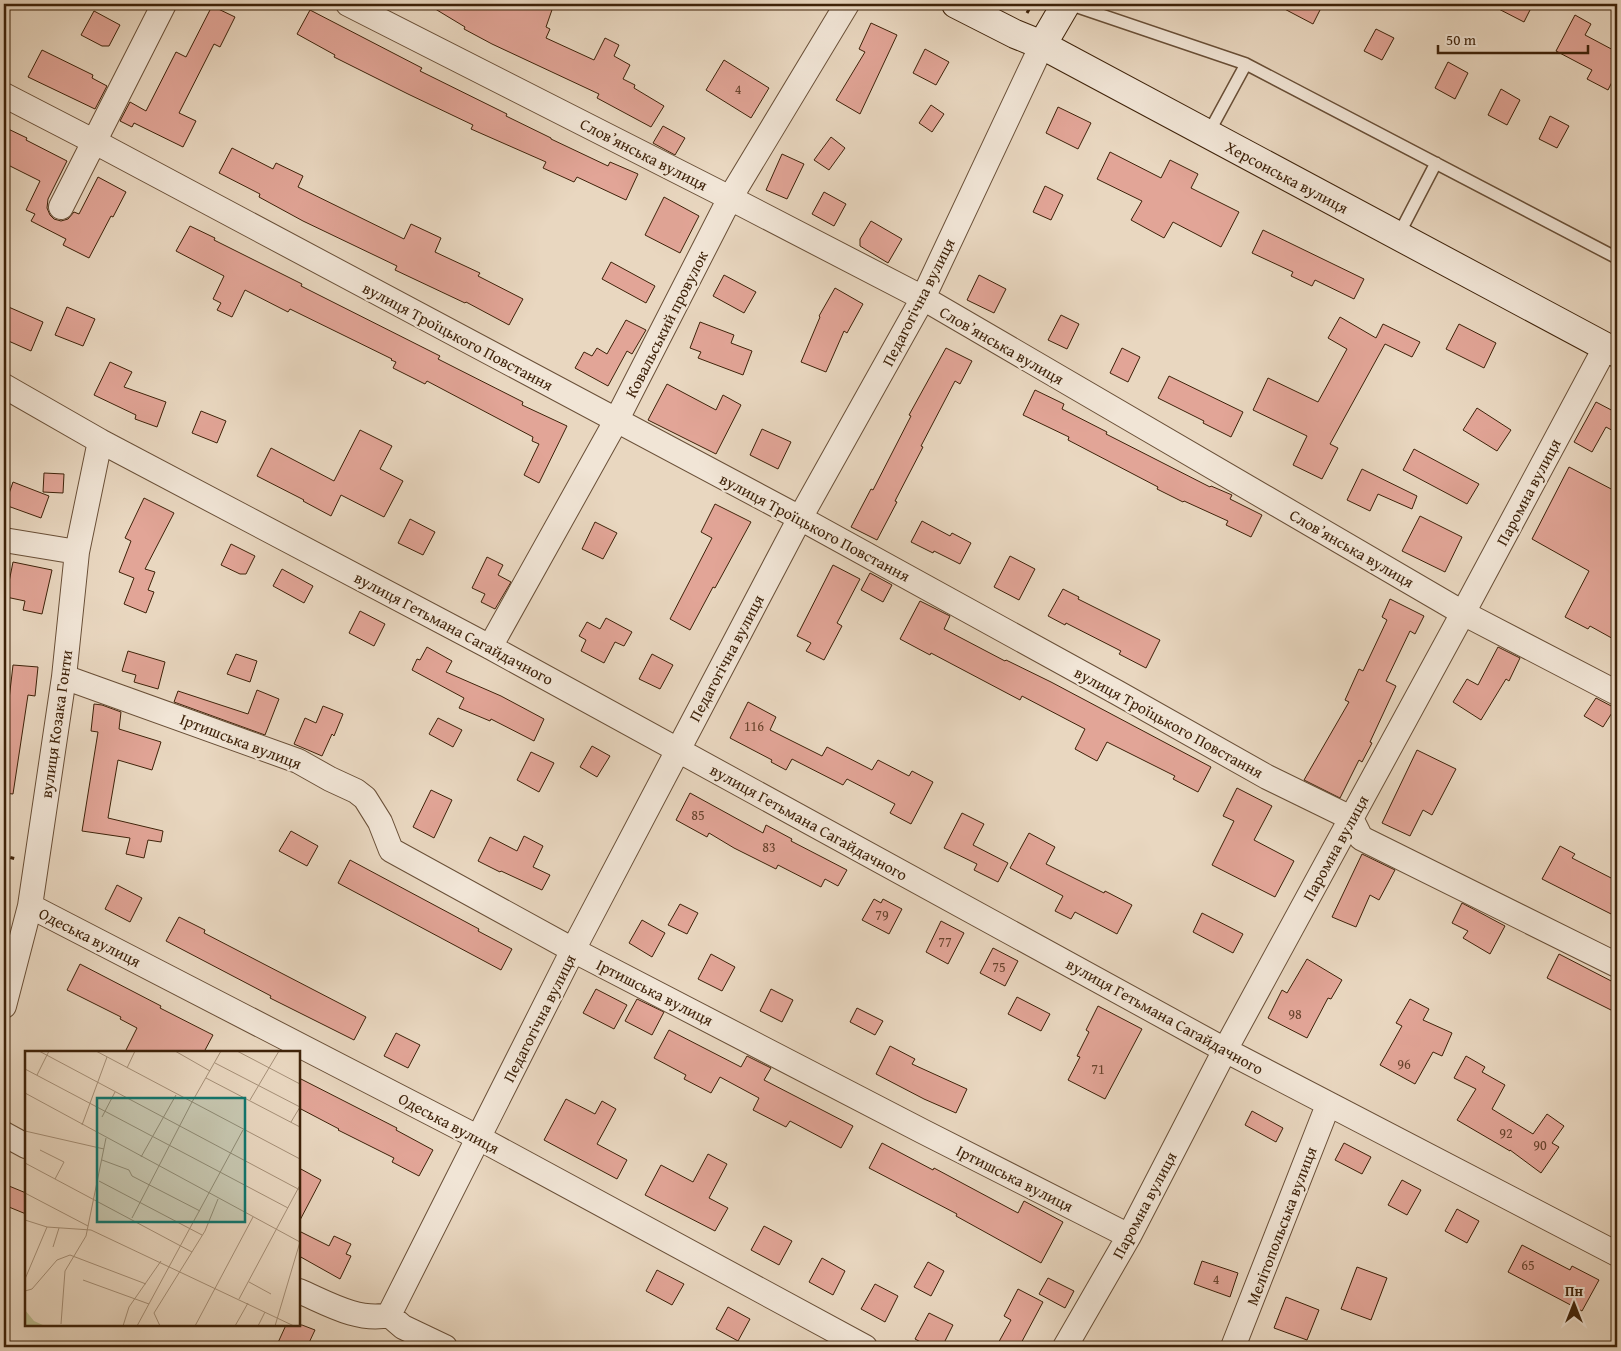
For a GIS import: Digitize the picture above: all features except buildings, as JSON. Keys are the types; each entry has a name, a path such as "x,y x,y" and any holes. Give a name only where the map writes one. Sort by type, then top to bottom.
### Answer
{"main road":[{"name":"Херсонська вулиця","path":"956,4 1015,34 1042,45 1611,350"},
{"name":"Педагогічна вулиця","path":"1042,45 1067,4"}],"street":[{"path":"62,207 164,4"},
{"name":"Словʼянська вулиця","path":"348,4 923,298 1463,613 1617,693"},
{"name":"Ковальський провулок","path":"490,647 616,420 730,198 847,4"},
{"name":"Педагогічна вулиця","path":"389,1315 573,950 678,750 800,518 923,298 1042,45"},
{"name":"вулиця Троїцького Повстання","path":"4,95 800,518 1101,683 1267,777 1351,818"},
{"name":"Паромна вулиця","path":"1065,1347 1129,1236 1225,1050 1463,613 1611,350"},
{"name":"вулиця Гетьмана Сагайдачного","path":"4,386 100,441 490,647 1225,1050 1617,1254"},
{"name":"вулиця Козака Гонти","path":"4,1006 30,906 64,677 77,552 100,441"},
{"path":"4,540 77,552"},
{"name":"Іртишська вулиця","path":"64,677 298,761 356,791 365,798 380,822 392,850 573,950 1129,1236"},
{"path":"1351,818 1361,838 1617,965"},
{"name":"Одеська вулиця","path":"30,906 479,1138 865,1347"},
{"name":"Мелітопольська вулиця","path":"1233,1347 1328,1105"},
{"path":"4,1134 25,1145"},
{"path":"300,1291 353,1314 372,1317 389,1315 403,1327 445,1347"}],"lane":[{"path":"1067,4 1246,64 1617,258"},
{"path":"1208,134 1246,64"},
{"path":"1398,236 1436,163"}]}
